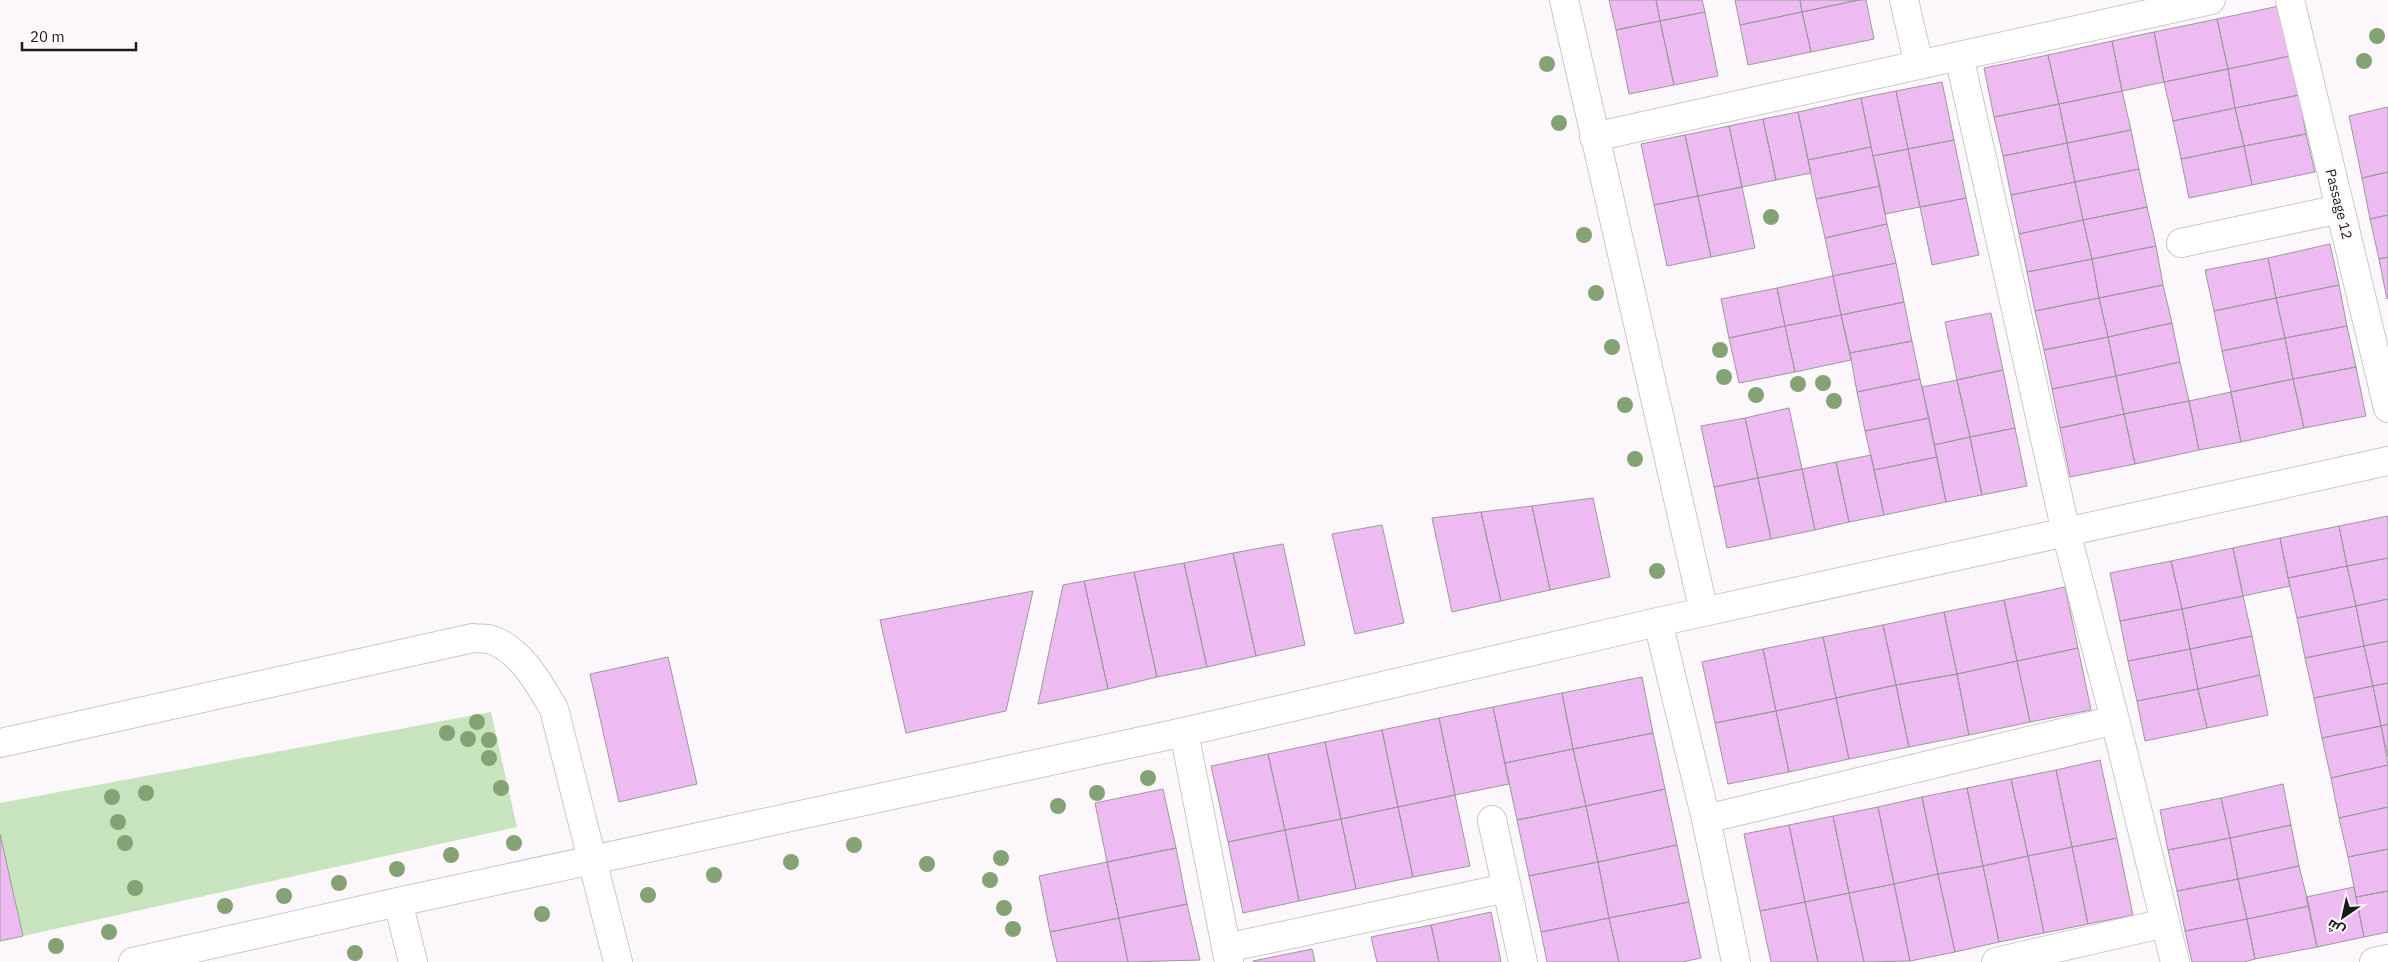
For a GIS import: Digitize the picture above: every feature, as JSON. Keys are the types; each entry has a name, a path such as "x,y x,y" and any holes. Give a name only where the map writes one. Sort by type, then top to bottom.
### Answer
{"street":[{"path":"1564,0 1704,612"},
{"path":"1904,0 1919,65"},
{"path":"1594,137 1959,56 2115,10 2211,0"},
{"name":"Passage 12","path":"2290,0 2388,408"},
{"path":"1959,56 2066,532 2175,962"},
{"path":"2181,243 2340,209"},
{"path":"133,962 398,902 1184,732 1658,622 2388,461"},
{"path":"1658,622 1706,819 1736,962"},
{"path":"0,743 473,638 492,640 511,652 535,677 554,709 594,861 618,962"},
{"path":"1706,819 2115,720"},
{"path":"1184,732 1228,955 1506,888"},
{"path":"1492,820 1522,962"},
{"path":"398,902 414,962"},
{"path":"1996,962 2165,923"},
{"path":"2374,962 2388,959"}],"green space":[{"path":"491,712 517,827 23,936 0,834 0,803"}],"building":[{"path":"1609,0 1656,0 1660,21 1616,30"},
{"path":"1656,0 1702,0 1705,12 1660,21"},
{"path":"1735,0 1800,0 1802,12 1740,25"},
{"path":"1800,0 1859,0 1802,12"},
{"path":"1866,0 1874,39 1811,52 1802,12"},
{"path":"2279,6 2290,56 2228,69 2217,19"},
{"path":"1705,12 1718,76 1674,85 1660,21"},
{"path":"1802,12 1811,52 1748,65 1740,25"},
{"path":"2217,19 2228,69 2164,82 2154,32"},
{"path":"1660,21 1674,85 1629,94 1616,30"},
{"path":"2154,32 2164,82 2122,91 2112,41"},
{"path":"2112,41 2122,91 2059,104 2048,55"},
{"path":"2048,55 2059,104 1994,117 1984,68"},
{"path":"2290,56 2299,95 2235,108 2228,69"},
{"path":"2228,69 2235,108 2173,121 2164,82"},
{"path":"1942,82 1954,140 1908,149 1896,91"},
{"path":"1896,91 1908,149 1873,156 1861,98"},
{"path":"2122,91 2131,130 2067,143 2059,104"},
{"path":"2299,95 2306,134 2244,146 2235,108"},
{"path":"1861,98 1871,147 1808,160 1798,112"},
{"path":"2059,104 2067,143 2003,156 1994,117"},
{"path":"2388,107 2388,172 2362,178 2349,116"},
{"path":"2235,108 2244,146 2181,159 2173,121"},
{"path":"1798,112 1811,173 1776,180 1763,119"},
{"path":"1763,119 1776,180 1742,187 1729,126"},
{"path":"1729,126 1742,187 1698,196 1685,135"},
{"path":"2131,130 2139,169 2075,182 2067,143"},
{"path":"2306,134 2315,172 2252,185 2244,146"},
{"path":"1685,135 1698,196 1654,205 1641,144"},
{"path":"1954,140 1966,198 1920,207 1908,149"},
{"path":"2067,143 2075,182 2011,195 2003,156"},
{"path":"2244,146 2252,185 2189,198 2181,159"},
{"path":"1871,147 1880,186 1816,199 1808,160"},
{"path":"1908,149 1920,207 1885,214 1873,156"},
{"path":"2139,169 2147,207 2083,220 2075,182"},
{"path":"2388,172 2388,215 2370,219 2362,178"},
{"path":"2075,182 2083,220 2019,234 2011,195"},
{"path":"1880,186 1887,224 1825,238 1816,199"},
{"path":"1742,187 1755,248 1711,257 1698,196"},
{"path":"1698,196 1711,257 1667,266 1654,205"},
{"path":"1966,198 1979,255 1932,265 1920,207"},
{"path":"2147,207 2156,246 2092,259 2083,220"},
{"path":"2388,215 2388,257 2379,259 2370,219"},
{"path":"2083,220 2092,259 2027,272 2019,234"},
{"path":"1887,224 1896,263 1833,276 1825,238"},
{"path":"2330,244 2339,285 2276,298 2268,258"},
{"path":"2156,246 2163,285 2099,298 2092,259"},
{"path":"2388,257 2388,298 2387,299 2379,259"},
{"path":"2268,258 2276,298 2214,311 2205,270"},
{"path":"2092,259 2099,298 2035,311 2027,272"},
{"path":"1896,263 1904,302 1841,315 1833,276"},
{"path":"1833,276 1841,315 1785,326 1777,288"},
{"path":"2163,285 2172,323 2108,337 2099,298"},
{"path":"2339,285 2347,326 2285,338 2276,298"},
{"path":"1777,288 1785,326 1729,338 1721,299"},
{"path":"2099,298 2108,337 2044,350 2035,311"},
{"path":"2276,298 2285,338 2222,351 2214,311"},
{"path":"1904,302 1912,341 1850,353 1841,315"},
{"path":"1991,313 2003,370 1957,380 1945,322"},
{"path":"1841,315 1851,360 1795,372 1785,326"},
{"path":"2172,323 2180,362 2116,376 2108,337"},
{"path":"1785,326 1795,372 1739,383 1729,338"},
{"path":"2347,326 2356,367 2293,379 2285,338"},
{"path":"2108,337 2116,376 2052,389 2044,350"},
{"path":"2285,338 2293,379 2231,392 2222,351"},
{"path":"1912,341 1920,379 1857,392 1850,353"},
{"path":"2180,362 2189,401 2124,414 2116,376"},
{"path":"2356,367 2366,416 2304,428 2293,379"},
{"path":"2003,370 2015,428 1970,437 1957,380"},
{"path":"2116,376 2124,414 2060,428 2052,389"},
{"path":"1920,379 1929,418 1865,431 1857,392"},
{"path":"2293,379 2304,428 2241,442 2231,392"},
{"path":"1957,380 1970,437 1934,445 1922,387"},
{"path":"2231,392 2241,442 2199,450 2189,401"},
{"path":"2189,401 2199,450 2135,464 2124,414"},
{"path":"1789,408 1802,469 1758,478 1745,418"},
{"path":"2124,414 2135,464 2070,477 2060,428"},
{"path":"1745,418 1758,478 1714,487 1701,426"},
{"path":"1929,418 1937,457 1874,470 1865,431"},
{"path":"2015,428 2027,486 1982,495 1970,437"},
{"path":"1970,437 1982,495 1946,502 1934,445"},
{"path":"1871,455 1884,515 1849,522 1836,462"},
{"path":"1937,457 1946,502 1884,515 1874,470"},
{"path":"1836,462 1849,522 1815,530 1802,469"},
{"path":"1802,469 1815,530 1771,539 1758,478"},
{"path":"1758,478 1771,539 1727,548 1714,487"},
{"path":"1593,498 1610,577 1550,590 1532,506"},
{"path":"1532,506 1550,590 1501,601 1481,512"},
{"path":"1481,512 1501,601 1452,612 1432,518"},
{"path":"2388,516 2388,558 2347,566 2339,526"},
{"path":"1382,525 1404,623 1355,634 1332,534"},
{"path":"2339,526 2347,566 2288,578 2280,538"},
{"path":"2280,538 2290,586 2243,596 2233,548"},
{"path":"1283,544 1305,645 1256,656 1233,553"},
{"path":"2233,548 2243,596 2182,609 2171,561"},
{"path":"1233,553 1256,656 1207,667 1184,563"},
{"path":"2388,558 2388,599 2356,606 2347,566"},
{"path":"2171,561 2182,609 2120,621 2110,573"},
{"path":"1184,563 1207,667 1157,677 1134,572"},
{"path":"2347,566 2356,606 2297,618 2288,578"},
{"path":"1134,572 1157,677 1108,689 1084,581"},
{"path":"1084,581 1108,689 1038,704 1063,585"},
{"path":"2065,587 2078,648 2017,661 2004,600"},
{"path":"1033,591 1006,711 906,733 880,620"},
{"path":"2243,596 2252,636 2190,649 2182,609"},
{"path":"2388,599 2388,641 2364,646 2356,606"},
{"path":"2004,600 2017,661 1957,674 1944,612"},
{"path":"2356,606 2364,646 2305,658 2297,618"},
{"path":"2182,609 2190,649 2128,661 2120,621"},
{"path":"1944,612 1957,674 1896,685 1883,625"},
{"path":"1883,625 1896,685 1836,698 1823,637"},
{"path":"2252,636 2260,675 2198,689 2190,649"},
{"path":"1823,637 1836,698 1776,711 1763,649"},
{"path":"2388,641 2388,683 2373,686 2364,646"},
{"path":"2364,646 2373,686 2314,698 2305,658"},
{"path":"2078,648 2091,710 2030,722 2017,661"},
{"path":"1763,649 1776,711 1715,723 1702,662"},
{"path":"2190,649 2198,689 2137,701 2128,661"},
{"path":"668,657 697,784 619,802 590,674"},
{"path":"2017,661 2030,722 1969,735 1957,674"},
{"path":"1957,674 1969,735 1909,747 1896,685"},
{"path":"2260,675 2268,715 2207,728 2198,689"},
{"path":"1642,677 1653,733 1573,749 1562,693"},
{"path":"2388,683 2388,724 2381,726 2373,686"},
{"path":"1896,685 1909,747 1849,759 1836,698"},
{"path":"2373,686 2381,726 2322,738 2314,698"},
{"path":"2198,689 2207,728 2145,741 2137,701"},
{"path":"1562,693 1573,749 1505,763 1493,707"},
{"path":"1836,698 1849,759 1789,772 1776,711"},
{"path":"1493,707 1509,784 1455,795 1439,718"},
{"path":"1776,711 1789,772 1728,784 1715,723"},
{"path":"1439,718 1455,795 1398,807 1382,730"},
{"path":"2388,724 2388,757 2381,726"},
{"path":"2381,726 2388,765 2331,778 2322,738"},
{"path":"1382,730 1398,807 1341,819 1325,742"},
{"path":"1653,733 1665,789 1586,806 1573,749"},
{"path":"1325,742 1341,819 1285,830 1268,754"},
{"path":"1573,749 1586,806 1517,820 1505,763"},
{"path":"1268,754 1285,830 1228,842 1211,766"},
{"path":"2100,760 2117,838 2072,847 2056,770"},
{"path":"2388,765 2388,807 2339,818 2331,778"},
{"path":"2056,770 2072,847 2028,856 2011,779"},
{"path":"2011,779 2028,856 1983,866 1967,788"},
{"path":"2283,784 2291,825 2230,838 2221,798"},
{"path":"1967,788 1983,866 1938,874 1922,797"},
{"path":"1163,789 1176,848 1107,862 1095,803"},
{"path":"1665,789 1677,845 1598,862 1586,806"},
{"path":"1455,795 1470,866 1413,877 1398,807"},
{"path":"1922,797 1938,874 1894,884 1878,807"},
{"path":"2221,798 2230,838 2168,850 2160,810"},
{"path":"1586,806 1598,862 1529,876 1517,820"},
{"path":"1398,807 1413,877 1356,889 1341,819"},
{"path":"1878,807 1894,884 1849,893 1833,816"},
{"path":"2388,807 2388,849 2348,857 2339,818"},
{"path":"1833,816 1849,893 1805,902 1789,825"},
{"path":"1341,819 1356,889 1299,901 1285,830"},
{"path":"1789,825 1805,902 1760,911 1744,834"},
{"path":"2291,825 2299,866 2238,879 2230,838"},
{"path":"1285,830 1299,901 1243,913 1228,842"},
{"path":"0,834 23,936 0,941"},
{"path":"2117,838 2133,915 2088,924 2072,847"},
{"path":"2230,838 2238,879 2177,891 2168,850"},
{"path":"1677,845 1689,902 1609,918 1598,862"},
{"path":"2072,847 2088,924 2044,933 2028,856"},
{"path":"1176,848 1187,904 1119,918 1107,862"},
{"path":"2388,849 2388,891 2356,897 2348,857"},
{"path":"2028,856 2044,933 1999,942 1983,866"},
{"path":"1107,862 1119,918 1050,932 1039,876"},
{"path":"1598,862 1609,918 1541,932 1529,876"},
{"path":"1983,866 1999,942 1955,952 1938,874"},
{"path":"2299,866 2309,906 2247,919 2238,879"},
{"path":"1938,874 1955,952 1910,961 1894,884"},
{"path":"2238,879 2247,919 2185,931 2177,891"},
{"path":"1894,884 1910,961 1864,962 1849,893"},
{"path":"2354,887 2364,937 2317,947 2306,897"},
{"path":"2388,891 2388,932 2364,937 2356,897"},
{"path":"1849,893 1864,962 1818,962 1805,902"},
{"path":"1689,902 1701,958 1682,962 1619,962 1609,918"},
{"path":"1805,902 1818,962 1771,962 1760,911"},
{"path":"1187,904 1200,960 1128,962 1119,918"},
{"path":"2309,906 2317,947 2255,959 2247,919"},
{"path":"1491,912 1501,962 1439,962 1431,925"},
{"path":"1119,918 1128,962 1057,962 1050,932"},
{"path":"1609,918 1619,962 1547,962 1541,932"},
{"path":"2247,919 2255,959 2244,962 2192,962 2185,931"},
{"path":"1431,925 1439,962 1377,962 1371,937"},
{"path":"1312,949 1315,962 1253,962 1253,961"}]}
